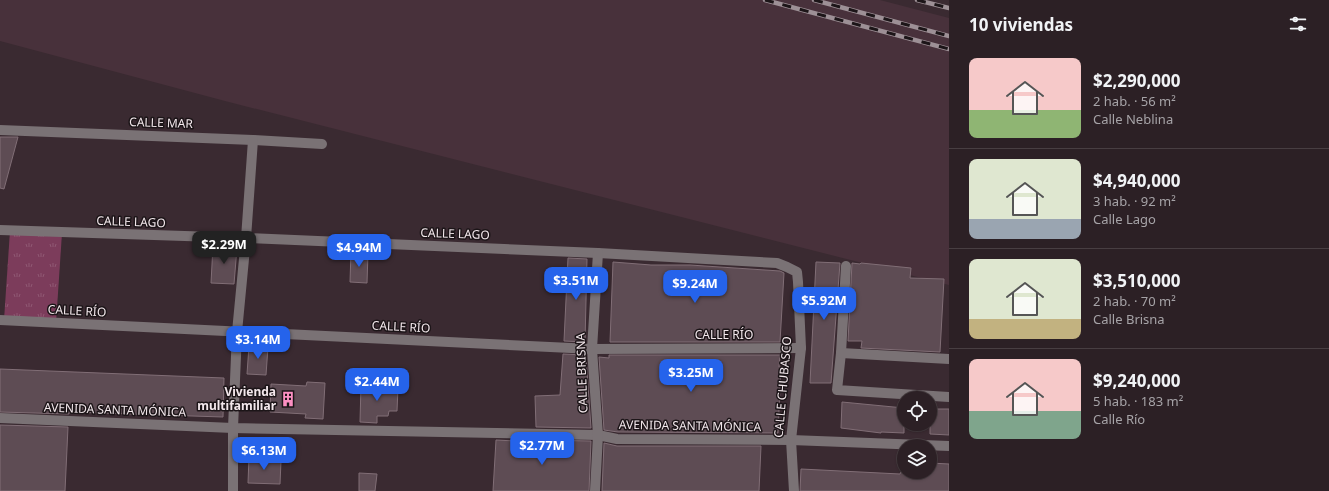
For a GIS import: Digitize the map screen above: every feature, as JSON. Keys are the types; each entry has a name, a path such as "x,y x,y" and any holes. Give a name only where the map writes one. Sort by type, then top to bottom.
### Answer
{"street":[{"name":"CALLE MAR","path":"0,130 322,144"},
{"path":"232,491 237,332 253,140"},
{"name":"CALLE LAGO","path":"0,230 246,238 598,253 777,263 787,267"},
{"name":"CALLE BRISNA","path":"595,491 598,435 592,349 598,253"},
{"path":"846,266 841,353 837,390 949,397"},
{"name":"CALLE CHUBASCO","path":"787,267 797,272 801,348 791,440 794,491"},
{"name":"CALLE RÍO","path":"0,320 592,349 801,348"},
{"path":"841,353 949,359"},
{"name":"AVENIDA SANTA MÓNICA","path":"0,418 233,428 598,435 617,439 791,440 949,446"}],"shaded area":[{"path":"0,0 880,0 949,18 949,285 225,101 0,41"}],"green space":[{"path":"10,231 62,233 56,323 4,320"}],"building":[{"path":"0,137 18,137 4,189 0,188"},
{"path":"213,246 237,248 234,284 211,283"},
{"path":"351,252 368,253 367,283 350,282"},
{"path":"568,258 587,259 585,342 564,341"},
{"path":"613,262 780,271 784,273 780,342 610,342"},
{"path":"816,262 840,263 831,383 810,383"},
{"path":"852,263 911,268 910,278 944,279 940,352 861,348 862,341 848,341"},
{"path":"249,346 268,347 266,375 247,374"},
{"path":"563,354 585,355 586,357 591,428 536,427 535,396 560,395"},
{"path":"609,355 780,355 779,367 781,367 778,433 618,432 604,430 599,357 609,358"},
{"path":"0,369 224,378 223,417 69,412 69,414 0,412"},
{"path":"307,382 325,383 323,419 305,418 306,414 270,412 271,384 306,386"},
{"path":"361,385 398,388 397,411 389,411 388,416 377,416 377,423 360,422"},
{"path":"842,402 897,407 897,431 904,431 904,433 881,433 841,428"},
{"path":"937,409 949,409 949,435 930,434 930,431 937,431"},
{"path":"0,425 68,427 65,491 0,491"},
{"path":"496,440 536,442 536,440 591,441 589,491 493,491"},
{"path":"604,443 617,446 761,446 759,491 602,491"},
{"path":"269,455 281,461 280,484 248,483 249,457 269,458"},
{"path":"937,463 949,464 949,491 800,491 801,469 897,474 897,479 937,479"},
{"path":"359,473 377,474 375,491 359,491"}],"railway":[{"path":"765,0 949,49"},
{"path":"814,0 949,36"},
{"path":"917,0 949,8"}],"place":[{"name":"Vivienda multifamiliar","path":"288,399"}]}
